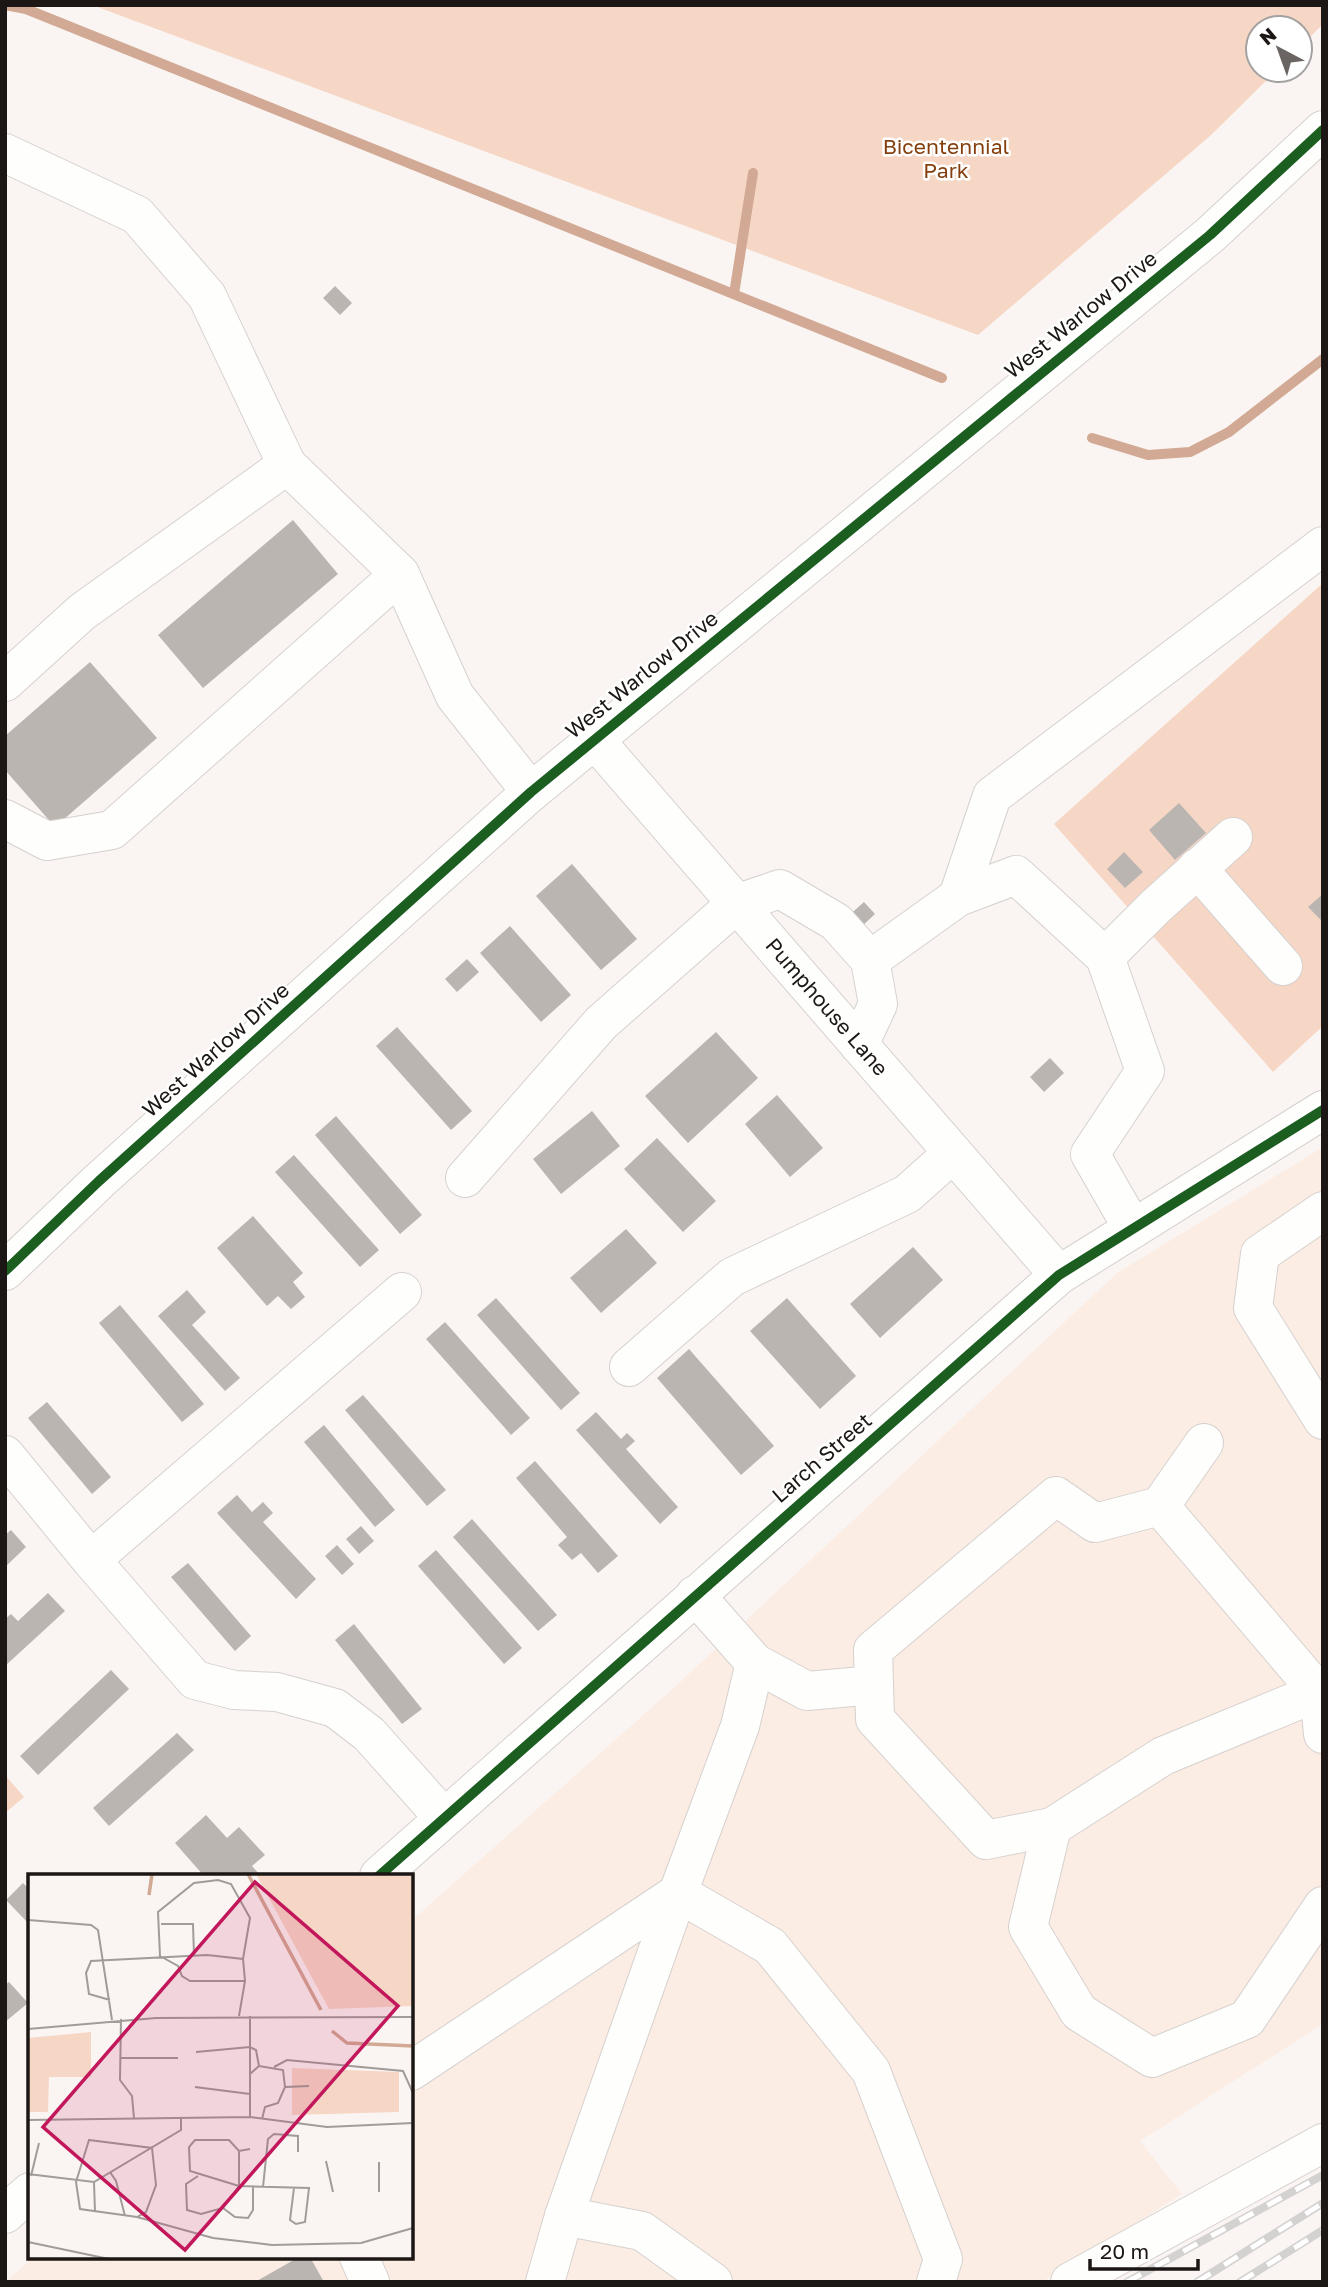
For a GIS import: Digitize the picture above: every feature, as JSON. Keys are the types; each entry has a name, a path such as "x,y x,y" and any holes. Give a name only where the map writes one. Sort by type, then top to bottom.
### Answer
{"street":[{"name":"West Warlow Drive","path":"5,1271 100,1181 531,792 1210,235 1323,130"},
{"path":"5,153 137,215 207,296 287,465 400,573 455,696 531,792"},
{"path":"7,676 82,612 287,465"},
{"path":"957,897 992,796 1323,546"},
{"path":"5,818 47,841 112,830 400,573"},
{"name":"Pumphouse Lane","path":"594,738 1059,1275"},
{"path":"1105,957 1233,837"},
{"path":"1197,868 1283,966"},
{"path":"870,960 957,897 1016,875 1105,957 1145,1071 1090,1154 1133,1229"},
{"path":"466,1178 601,1023 736,904 780,889 836,922 870,960 878,1004 859,1045"},
{"name":"Larch Street","path":"381,1874 1059,1275 1323,1110"},
{"path":"629,1367 732,1277 907,1194 953,1153"},
{"path":"1323,1211 1260,1254 1253,1308 1323,1420"},
{"path":"91,1560 402,1292"},
{"path":"1204,1443 1160,1506 1095,1522 1056,1496 873,1650 875,1718 986,1840 1052,1828 1163,1756 1321,1691"},
{"path":"5,1455 195,1680 234,1690 278,1692 335,1708 369,1734 443,1817"},
{"path":"1160,1506 1321,1691 1323,1734"},
{"path":"695,1595 754,1663 807,1691 874,1685"},
{"path":"545,2282 564,2216 740,1726 754,1663"},
{"path":"1052,1828 1028,1927 1079,2012 1152,2058 1247,2019 1323,1906"},
{"path":"413,2070 678,1893"},
{"path":"678,1893 770,1945 871,2071 943,2259 936,2282"},
{"path":"1070,2282 1323,2143"},
{"path":"5,2214 28,2194"},
{"path":"564,2216 642,2231 713,2282"},
{"path":"360,2259 370,2282"}],"shaded area":[{"path":"1323,1147 1323,2024 1140,2141 1182,2194 1042,2282 6,2282 31,2259 413,2259 413,1919 676,1686 1117,1273"}],"green space":[{"name":"Bicentennial Park","path":"92,5 1323,5 1323,24 1314,33 1314,14 1244,14 1244,84 1263,84 1210,136 978,335"},
{"path":"1323,583 1323,1026 1273,1072 1054,824"},
{"path":"5,1775 24,1797 5,1813"}],"building":[{"path":"335,286 352,303 340,315 323,298"},
{"path":"293,520 338,574 203,688 158,635"},
{"path":"90,662 157,738 55,827 5,770 5,736"},
{"path":"1179,803 1206,833 1175,860 1149,830"},
{"path":"1124,852 1143,872 1125,888 1107,869"},
{"path":"572,864 637,939 601,970 536,896"},
{"path":"1323,894 1323,922 1308,907"},
{"path":"864,902 875,914 858,930 846,918"},
{"path":"510,926 571,995 541,1022 480,953"},
{"path":"467,959 479,972 457,992 445,979"},
{"path":"397,1027 472,1111 451,1130 376,1046"},
{"path":"716,1032 758,1078 688,1143 645,1096"},
{"path":"1050,1058 1064,1073 1044,1092 1030,1077"},
{"path":"777,1095 823,1148 790,1177 745,1124"},
{"path":"592,1111 620,1146 561,1194 533,1159"},
{"path":"336,1116 422,1215 400,1234 315,1135"},
{"path":"657,1138 716,1201 683,1232 624,1169"},
{"path":"294,1155 379,1250 360,1267 275,1172"},
{"path":"253,1216 303,1273 293,1282 305,1297 291,1309 278,1296 267,1306 217,1248"},
{"path":"626,1229 657,1263 601,1313 570,1278"},
{"path":"913,1247 943,1280 880,1338 850,1304"},
{"path":"187,1290 206,1312 192,1325 240,1378 225,1391 158,1316"},
{"path":"496,1298 580,1393 561,1410 477,1315"},
{"path":"787,1298 856,1376 820,1409 750,1331"},
{"path":"120,1305 204,1404 182,1422 99,1323"},
{"path":"445,1322 530,1418 511,1435 426,1339"},
{"path":"689,1349 774,1446 741,1475 657,1378"},
{"path":"363,1395 446,1490 427,1506 345,1410"},
{"path":"47,1402 111,1477 92,1494 28,1418"},
{"path":"596,1412 621,1439 627,1433 635,1441 626,1449 678,1507 660,1524 576,1430"},
{"path":"324,1425 395,1510 375,1527 304,1442"},
{"path":"535,1461 618,1556 598,1573 581,1553 572,1560 558,1545 567,1537 516,1478"},
{"path":"237,1495 252,1512 263,1502 273,1513 263,1522 316,1579 296,1599 217,1513"},
{"path":"472,1519 557,1615 538,1631 453,1537"},
{"path":"361,1526 374,1541 359,1554 346,1539"},
{"path":"11,1530 26,1547 5,1567 5,1535"},
{"path":"337,1545 354,1564 342,1575 325,1556"},
{"path":"436,1550 522,1648 504,1664 418,1566"},
{"path":"188,1563 251,1636 235,1651 171,1577"},
{"path":"48,1593 65,1611 5,1666 5,1619 11,1614 18,1621"},
{"path":"354,1624 422,1709 402,1724 335,1640"},
{"path":"111,1670 129,1689 38,1775 20,1756"},
{"path":"177,1733 194,1750 109,1826 93,1808"},
{"path":"206,1815 227,1838 239,1827 265,1855 252,1866 259,1874 202,1874 175,1843"},
{"path":"23,1883 28,1888 28,1923 6,1900"},
{"path":"9,1982 28,2003 5,2022 5,1985"},
{"path":"295,2259 311,2259 324,2282 255,2282"}],"waterway":[{"path":"5,5 26,9 942,378"},
{"path":"734,294 753,173"},
{"path":"1092,438 1148,455 1190,452 1229,432 1323,359"}],"railway":[{"path":"1127,2282 1323,2175"},
{"path":"1197,2282 1323,2203"},
{"path":"1240,2282 1323,2230"}],"cycle path":[{"path":"5,1271 99,1181 531,792 1210,235 1323,130"},
{"path":"381,1874 1059,1275 1323,1110"}]}
